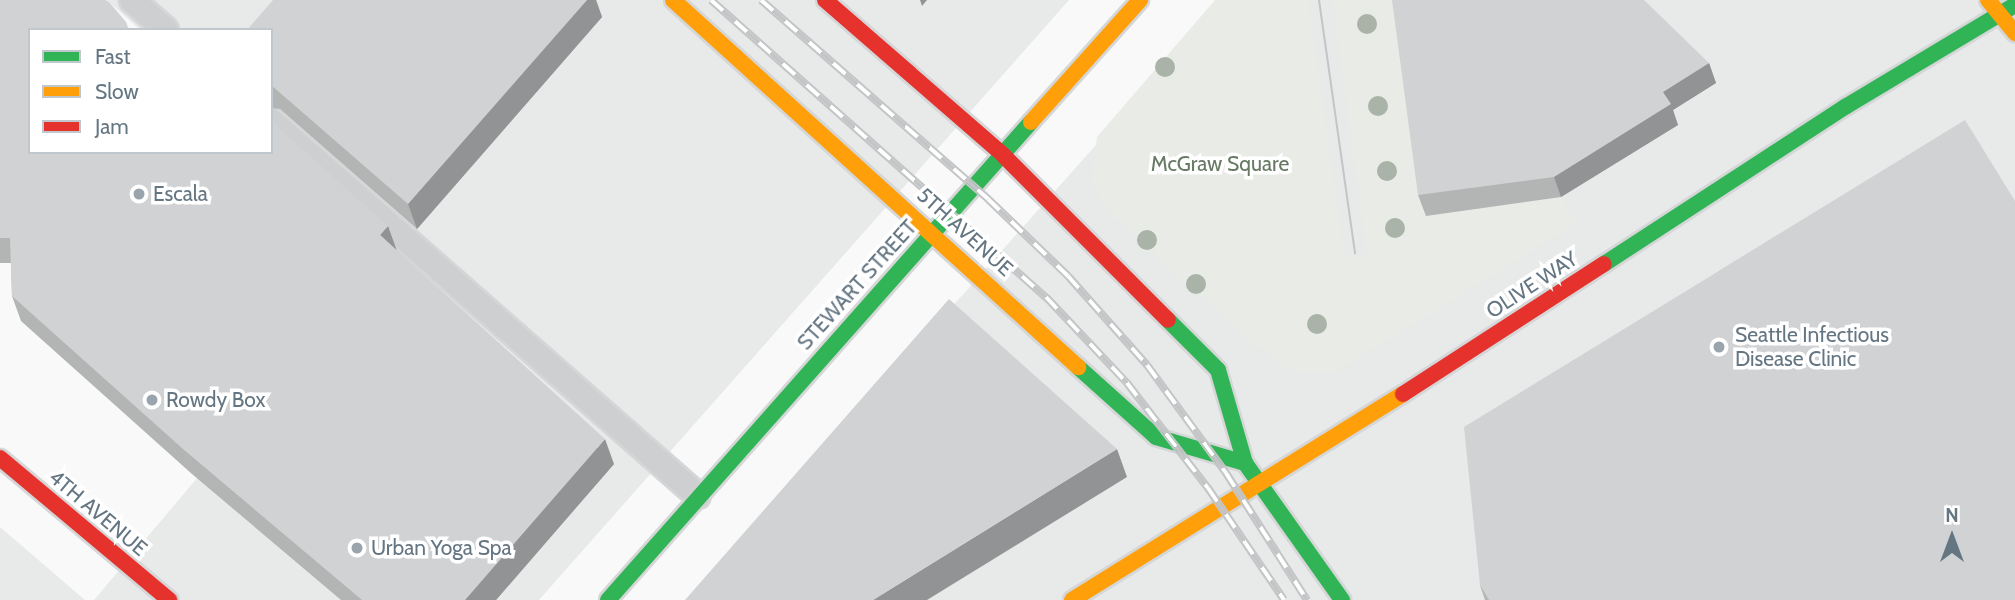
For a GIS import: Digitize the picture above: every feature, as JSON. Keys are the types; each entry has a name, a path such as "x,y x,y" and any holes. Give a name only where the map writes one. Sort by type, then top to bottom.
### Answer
{"main road":[{"name":"5TH AVENUE","path":"673,0 933,231 1156,437 1245,463"},
{"path":"825,0 1003,155 1218,370 1245,463 1342,600"},
{"name":"STEWART STREET","path":"608,600 1140,0"},
{"path":"1988,0 2015,33"},
{"name":"OLIVE WAY","path":"1072,600 1263,485 1856,100 2015,5"},
{"name":"4TH AVENUE","path":"0,458 169,600"}],"lane":[{"path":"132,0 164,28"},
{"path":"273,123 698,496"}],"shaded area":[{"path":"107,0 1069,0 539,600 94,600 390,250 273,147 273,28 138,28"},
{"path":"1225,0 2015,0 2015,600 691,600"},
{"path":"0,527 85,600 0,600"}],"green space":[{"name":"McGraw Square","path":"1215,0 1308,0 1345,258 1367,254 1332,0 1396,0 1561,197 1577,223 1335,372 1300,373 1284,366 1248,339 1106,210 1091,182 1097,137"}],"building":[{"path":"0,0 106,0 128,28 28,28 28,154 273,154 273,123 388,226 380,235 605,439 465,600 362,600 183,449 12,296 10,238 0,238"},
{"path":"273,0 587,0 408,204 273,87 273,28 249,28"},
{"path":"1392,0 1644,0 1709,63 1663,92 1671,104 1554,177 1418,195"},
{"path":"1965,120 2015,201 2015,600 1489,600 1480,585 1464,427"},
{"path":"949,299 1117,449 873,600 685,600"}],"tram line":[{"path":"1319,0 1355,253"}],"railway":[{"path":"711,0 1046,297 1127,383 1208,488 1284,600"},
{"path":"761,0 988,199 1068,276 1147,365 1226,473 1307,600"}],"traffic: fast":[{"path":"1604,264 1845,107 2015,5"},
{"path":"608,600 1031,122"},
{"path":"1168,320 1218,370 1245,463 1342,600"},
{"path":"1078,367 1156,437 1245,463"}],"traffic: slow":[{"path":"673,0 1078,367"},
{"path":"1031,122 1140,0"},
{"path":"1988,0 2015,33"},
{"path":"1072,600 1403,394"}],"traffic: jam":[{"path":"825,0 1003,155 1168,320"},
{"path":"1403,394 1604,264"},
{"path":"0,458 169,600"}],"place":[{"name":"Escala","path":"139,194"},
{"name":"Seattle Infectious Disease Clinic","path":"1719,347"},
{"name":"Rowdy Box","path":"152,400"},
{"name":"Urban Yoga Spa","path":"357,548"}]}
